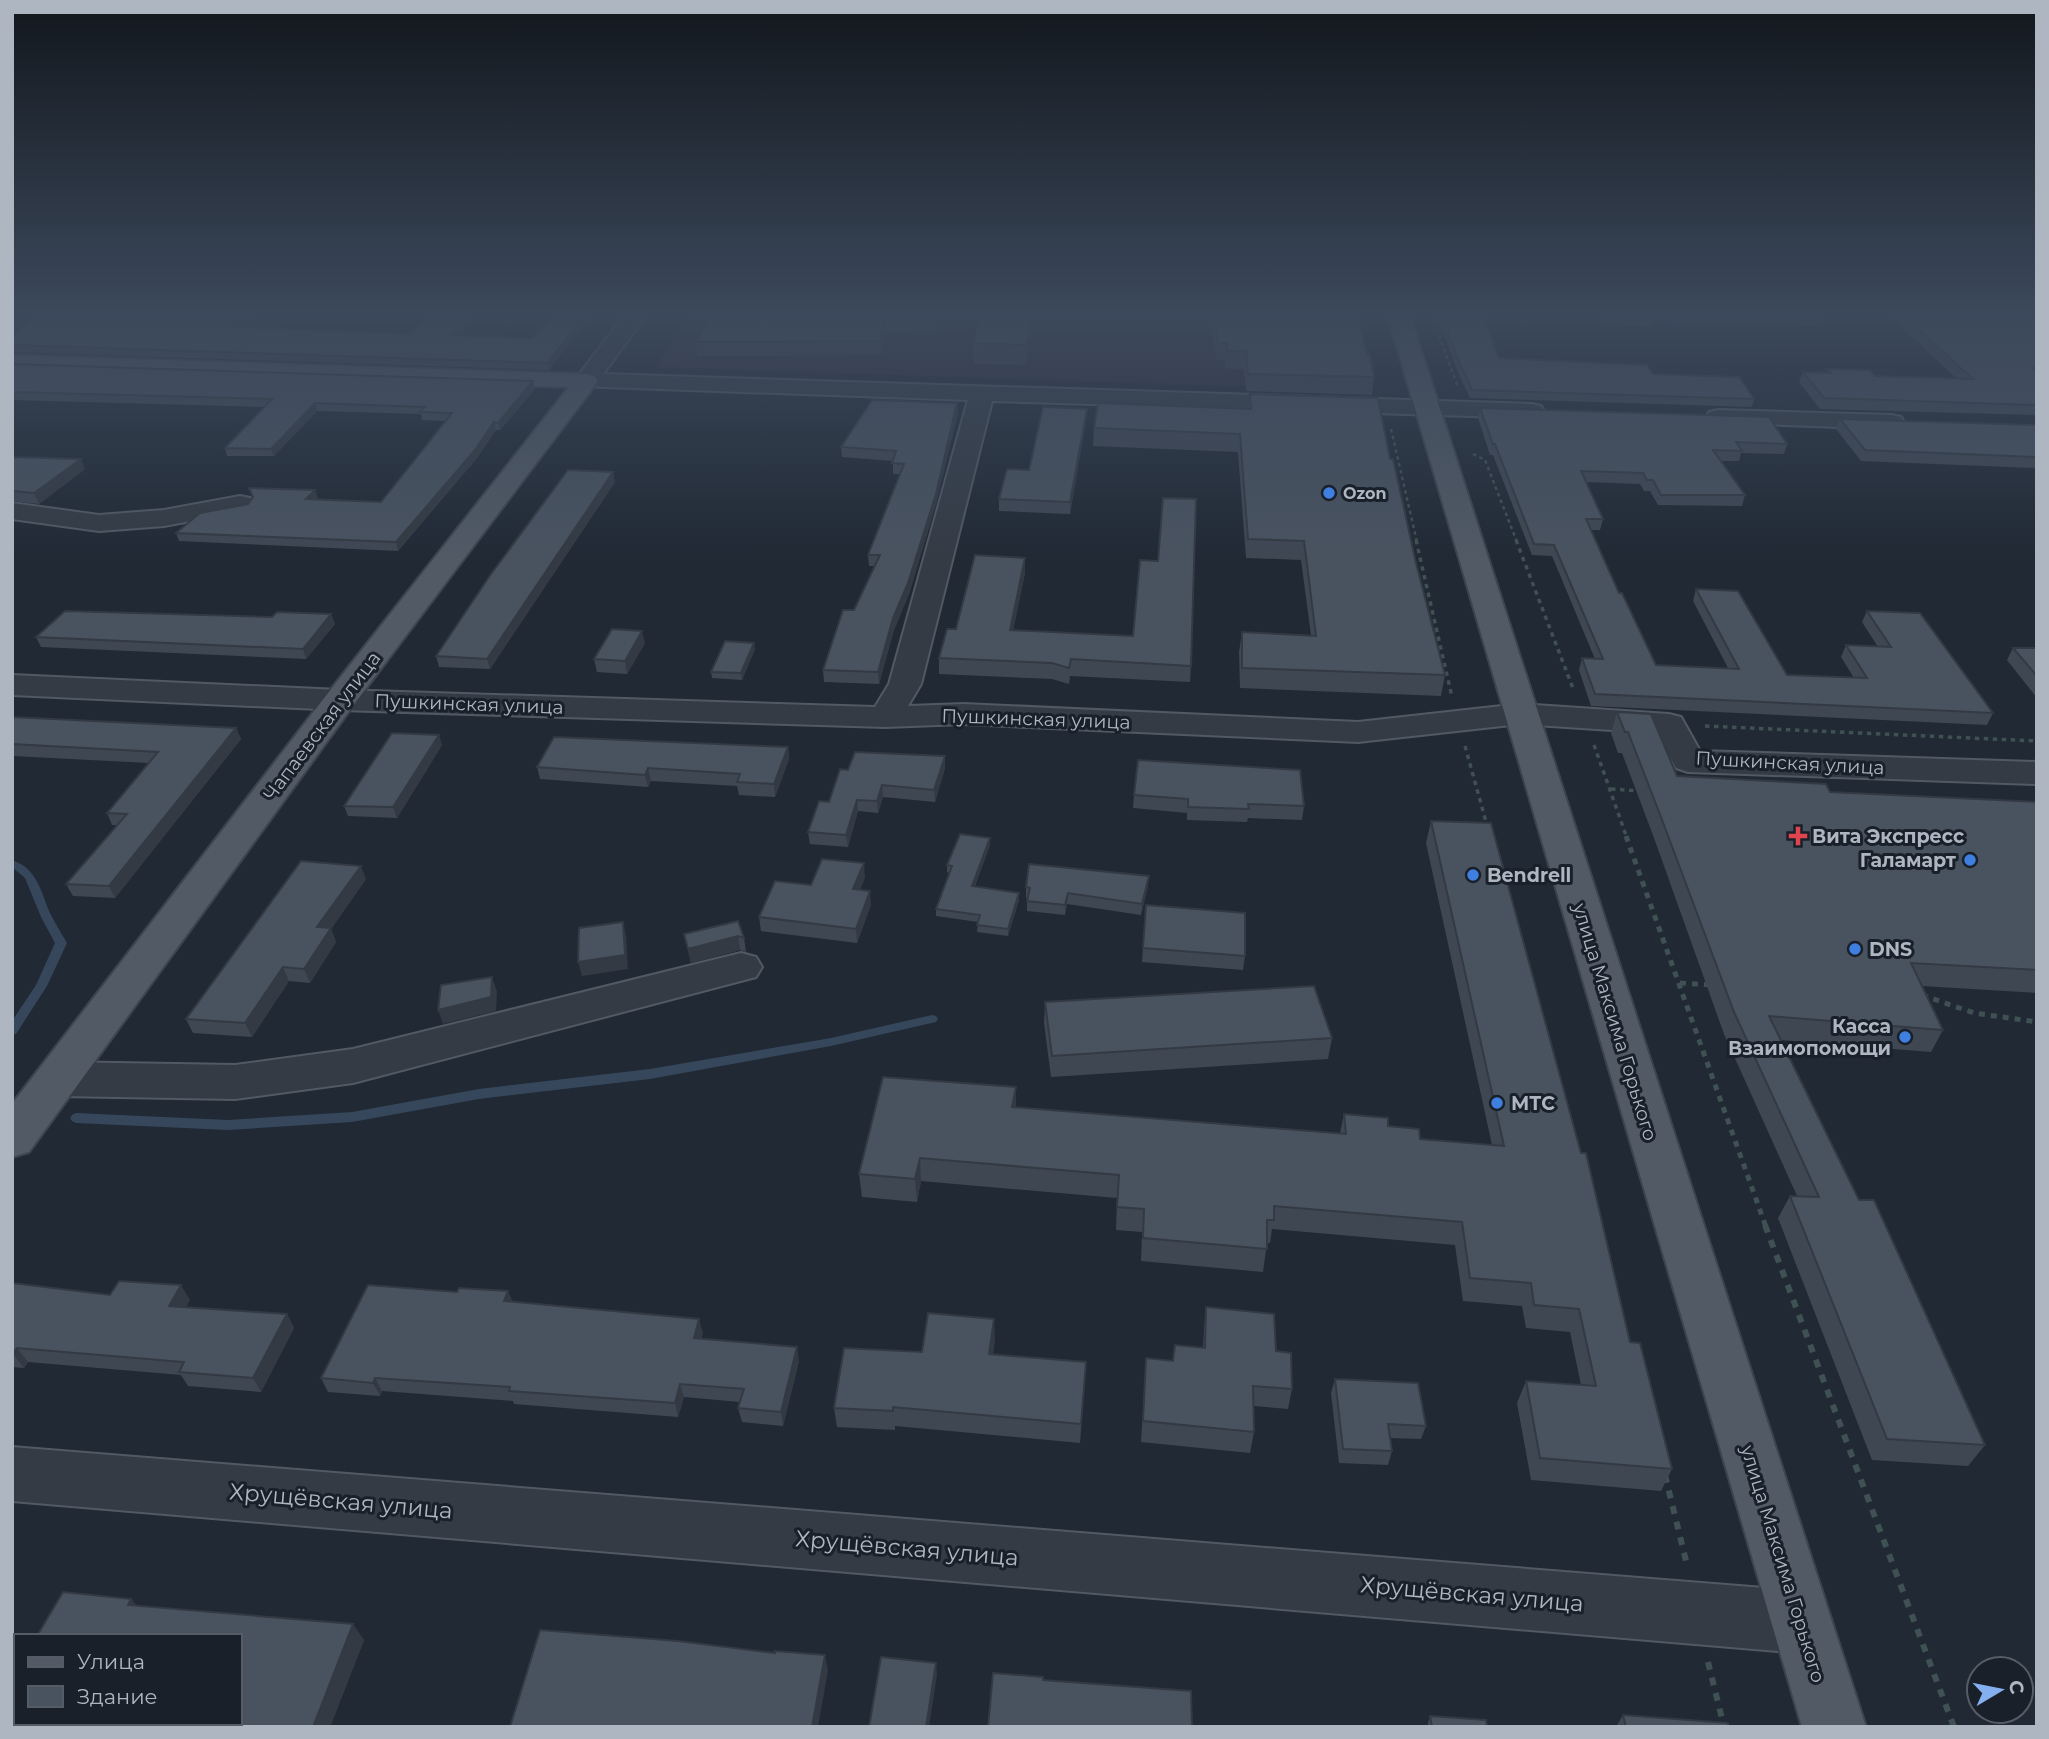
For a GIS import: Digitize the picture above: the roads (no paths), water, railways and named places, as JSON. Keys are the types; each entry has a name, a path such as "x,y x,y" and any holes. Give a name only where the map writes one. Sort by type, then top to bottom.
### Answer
{"main road":[{"name":"Чапаевская улица","path":"12,1139 340,699 574,397"},
{"name":"улица Максима Горького","path":"1444,399 1520,714 1834,1727"}],"street":[{"path":"885,717 905,684 981,397"},
{"path":"1086,397 1377,406 1444,399 1550,411"},
{"path":"1689,416 1912,422"},
{"path":"12,511 99,523 164,518 240,504"},
{"name":"Пушкинская улица","path":"12,685 885,717 964,714 1358,732 1520,714 1670,724 1688,761 2037,773"},
{"path":"57,1079 235,1082 353,1066 741,967"},
{"name":"Хрущёвская улица","path":"12,1474 1801,1622"}],"waterway":[{"path":"12,863 30,877 61,943 41,986 12,1031"},
{"path":"76,1118 228,1125 352,1117 479,1094 650,1074 831,1042 932,1019"}],"place":[{"name":"Ozon","path":"1329,493"},
{"name":"Вита Экспресс","path":"1798,836"},
{"name":"Галамарт","path":"1970,860"},
{"name":"Bendrell","path":"1473,875"},
{"name":"DNS","path":"1855,949"},
{"name":"Касса Взаимопомощи","path":"1905,1037"},
{"name":"МТС","path":"1497,1103"}]}
